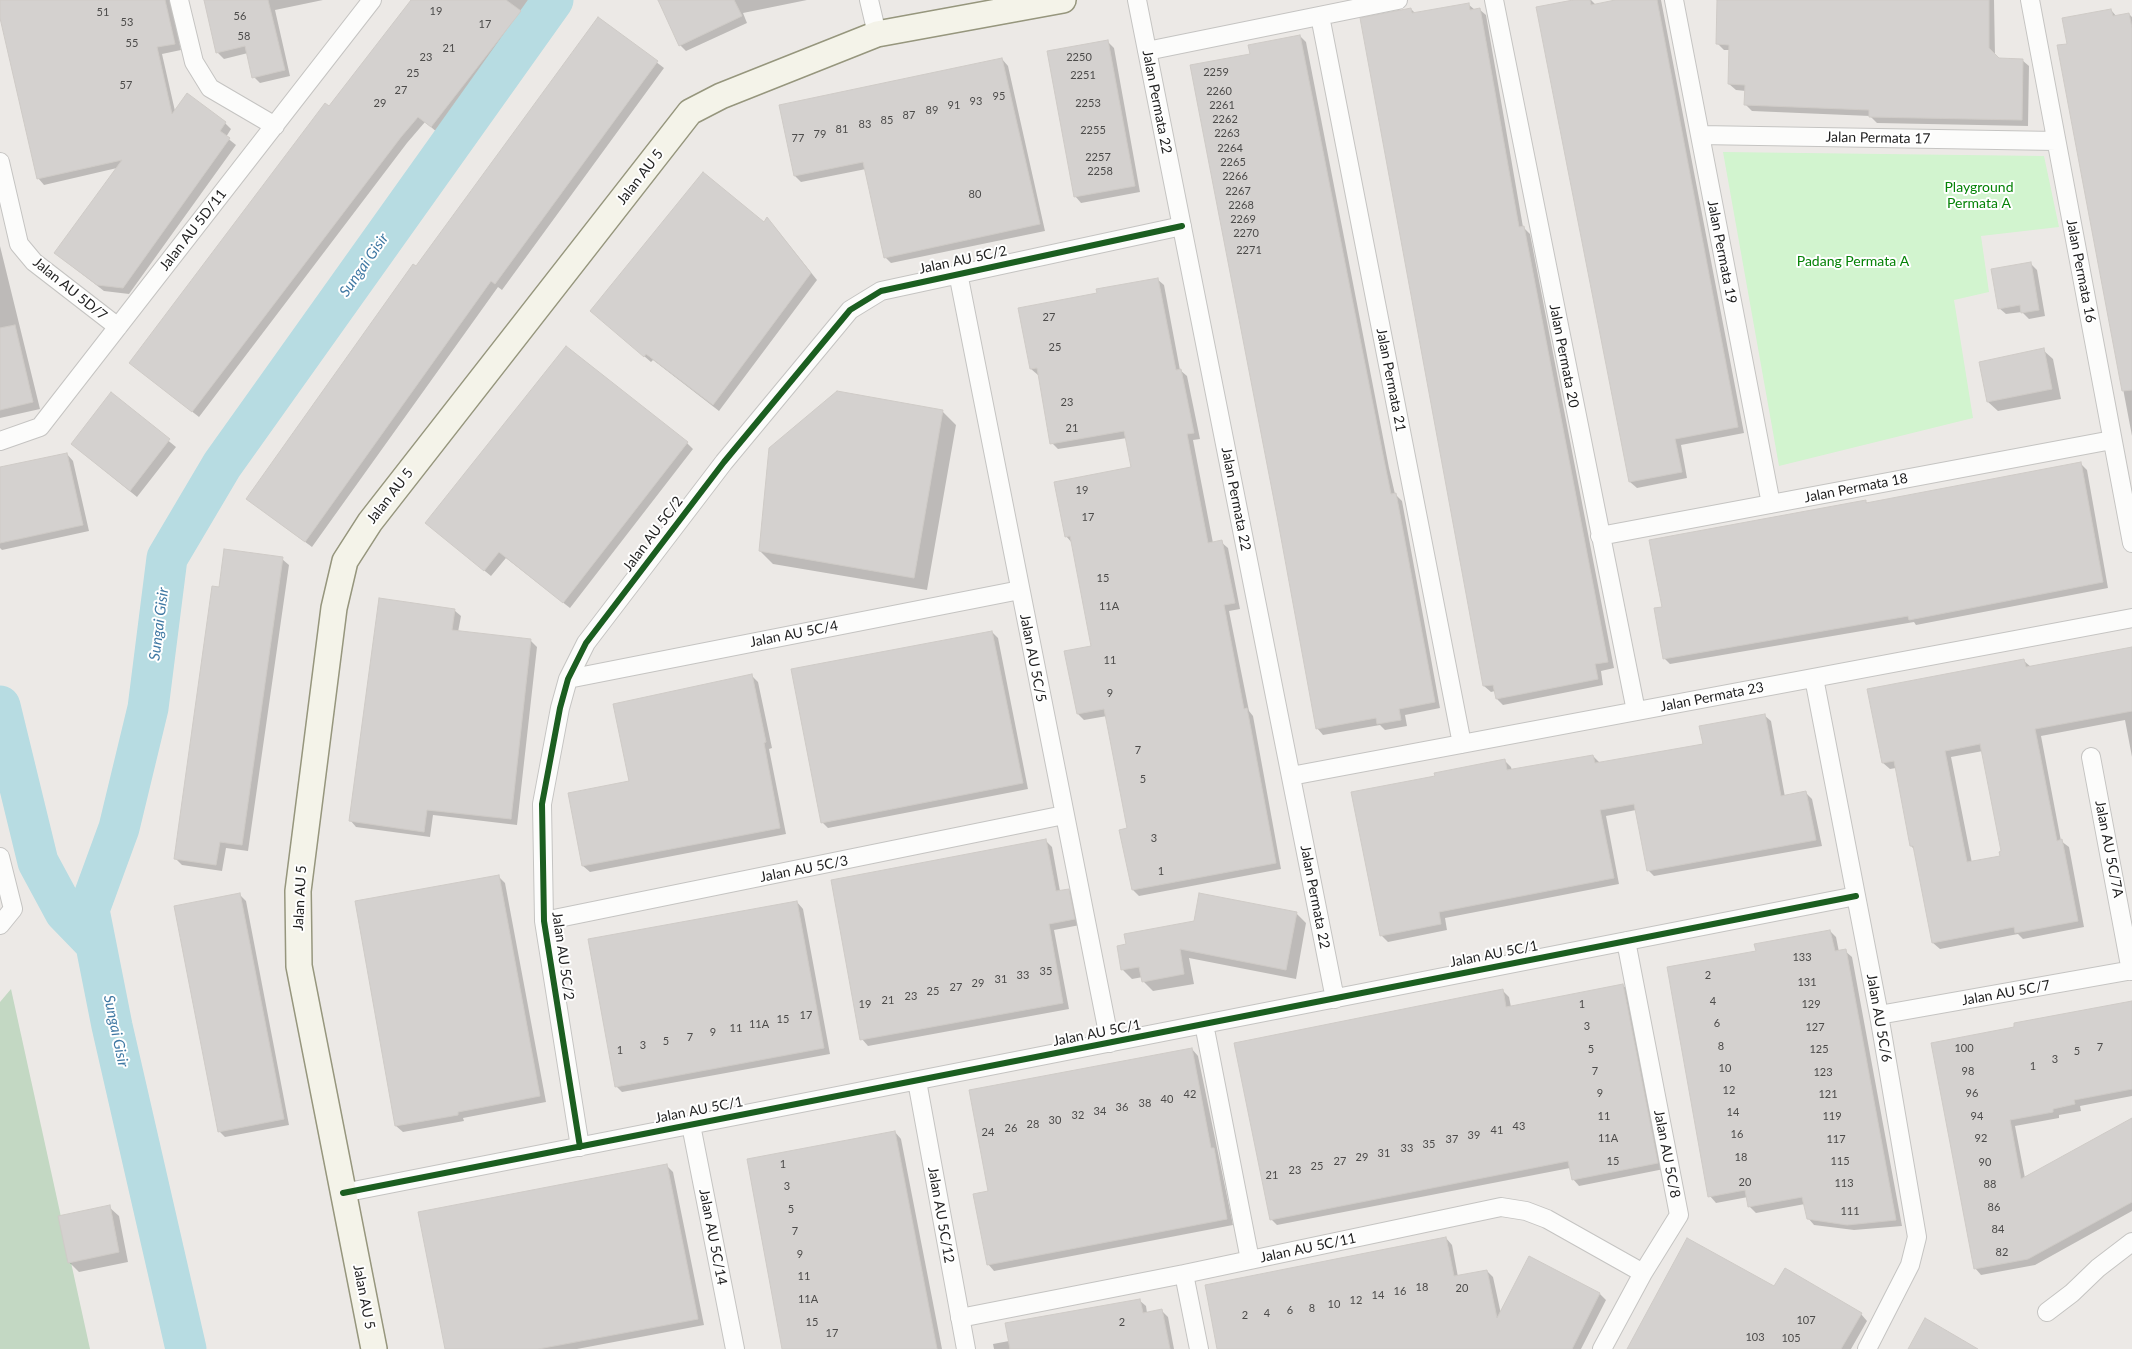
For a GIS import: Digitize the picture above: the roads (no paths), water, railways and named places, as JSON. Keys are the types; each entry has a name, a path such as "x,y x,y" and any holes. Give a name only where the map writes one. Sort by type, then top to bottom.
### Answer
{"main road":[{"name":"Jalan AU 5","path":"374,1349 298,966 298,891 334,608 345,561 370,522 690,112 721,96 878,34 1063,0"}],"street":[{"path":"179,0 194,62 210,88 275,126"},
{"name":"Jalan AU 5D/11","path":"0,440 40,428 372,0"},
{"path":"869,0 878,34"},
{"name":"Jalan Permata 22","path":"1137,0 1335,999"},
{"path":"1147,51 1398,0"},
{"name":"Jalan Permata 20","path":"1494,0 1636,711"},
{"name":"Jalan Permata 19","path":"1674,0 1771,504"},
{"name":"Jalan Permata 16","path":"2030,0 2132,543"},
{"name":"Jalan Permata 21","path":"1320,16 1462,744"},
{"name":"Jalan Permata 17","path":"1700,135 2056,141"},
{"name":"Jalan AU 5D/7","path":"0,162 19,244 34,262 118,328"},
{"name":"Jalan AU 5C/2","path":"580,1146 544,921 542,804 560,708 568,679 586,643 724,462 850,310 880,291 1182,226"},
{"name":"Jalan AU 5C/5","path":"958,273 1110,1043"},
{"name":"Jalan Permata 18","path":"1600,536 2112,440"},
{"name":"Jalan AU 5C/4","path":"568,679 1020,590"},
{"name":"Jalan Permata 23","path":"1291,776 2132,618"},
{"name":"Jalan AU 5C/6","path":"1814,678 1879,1015 1917,1238 1910,1265 1867,1349"},
{"name":"Jalan AU 5C/7A","path":"2092,757 2132,970"},
{"name":"Jalan AU 5C/3","path":"544,921 1064,815"},
{"path":"0,858 13,909 0,925"},
{"name":"Jalan AU 5C/1","path":"343,1193 1856,896"},
{"name":"Jalan AU 5C/8","path":"1602,1349 1643,1273 1679,1215 1626,941"},
{"name":"Jalan AU 5C/7","path":"1879,1015 2132,970"},
{"path":"1204,1024 1250,1260"},
{"name":"Jalan AU 5C/12","path":"917,1081 966,1349"},
{"name":"Jalan AU 5C/14","path":"691,1125 735,1349"},
{"name":"Jalan AU 5C/11","path":"960,1318 1184,1274 1501,1207 1526,1211 1547,1220 1643,1273"},
{"path":"2047,1312 2098,1268 2132,1242"},
{"path":"1184,1274 1199,1349"}],"waterway":[{"name":"Sungai Gisir","path":"186,1349 112,1026 89,910 119,828 148,708 167,558 222,465 553,0"},
{"path":"0,706 38,862 65,912 95,943"}],"park label":[{"name":"Playground Permata A","path":"1979,196"},
{"name":"Padang Permata A","path":"1853,261"}]}
